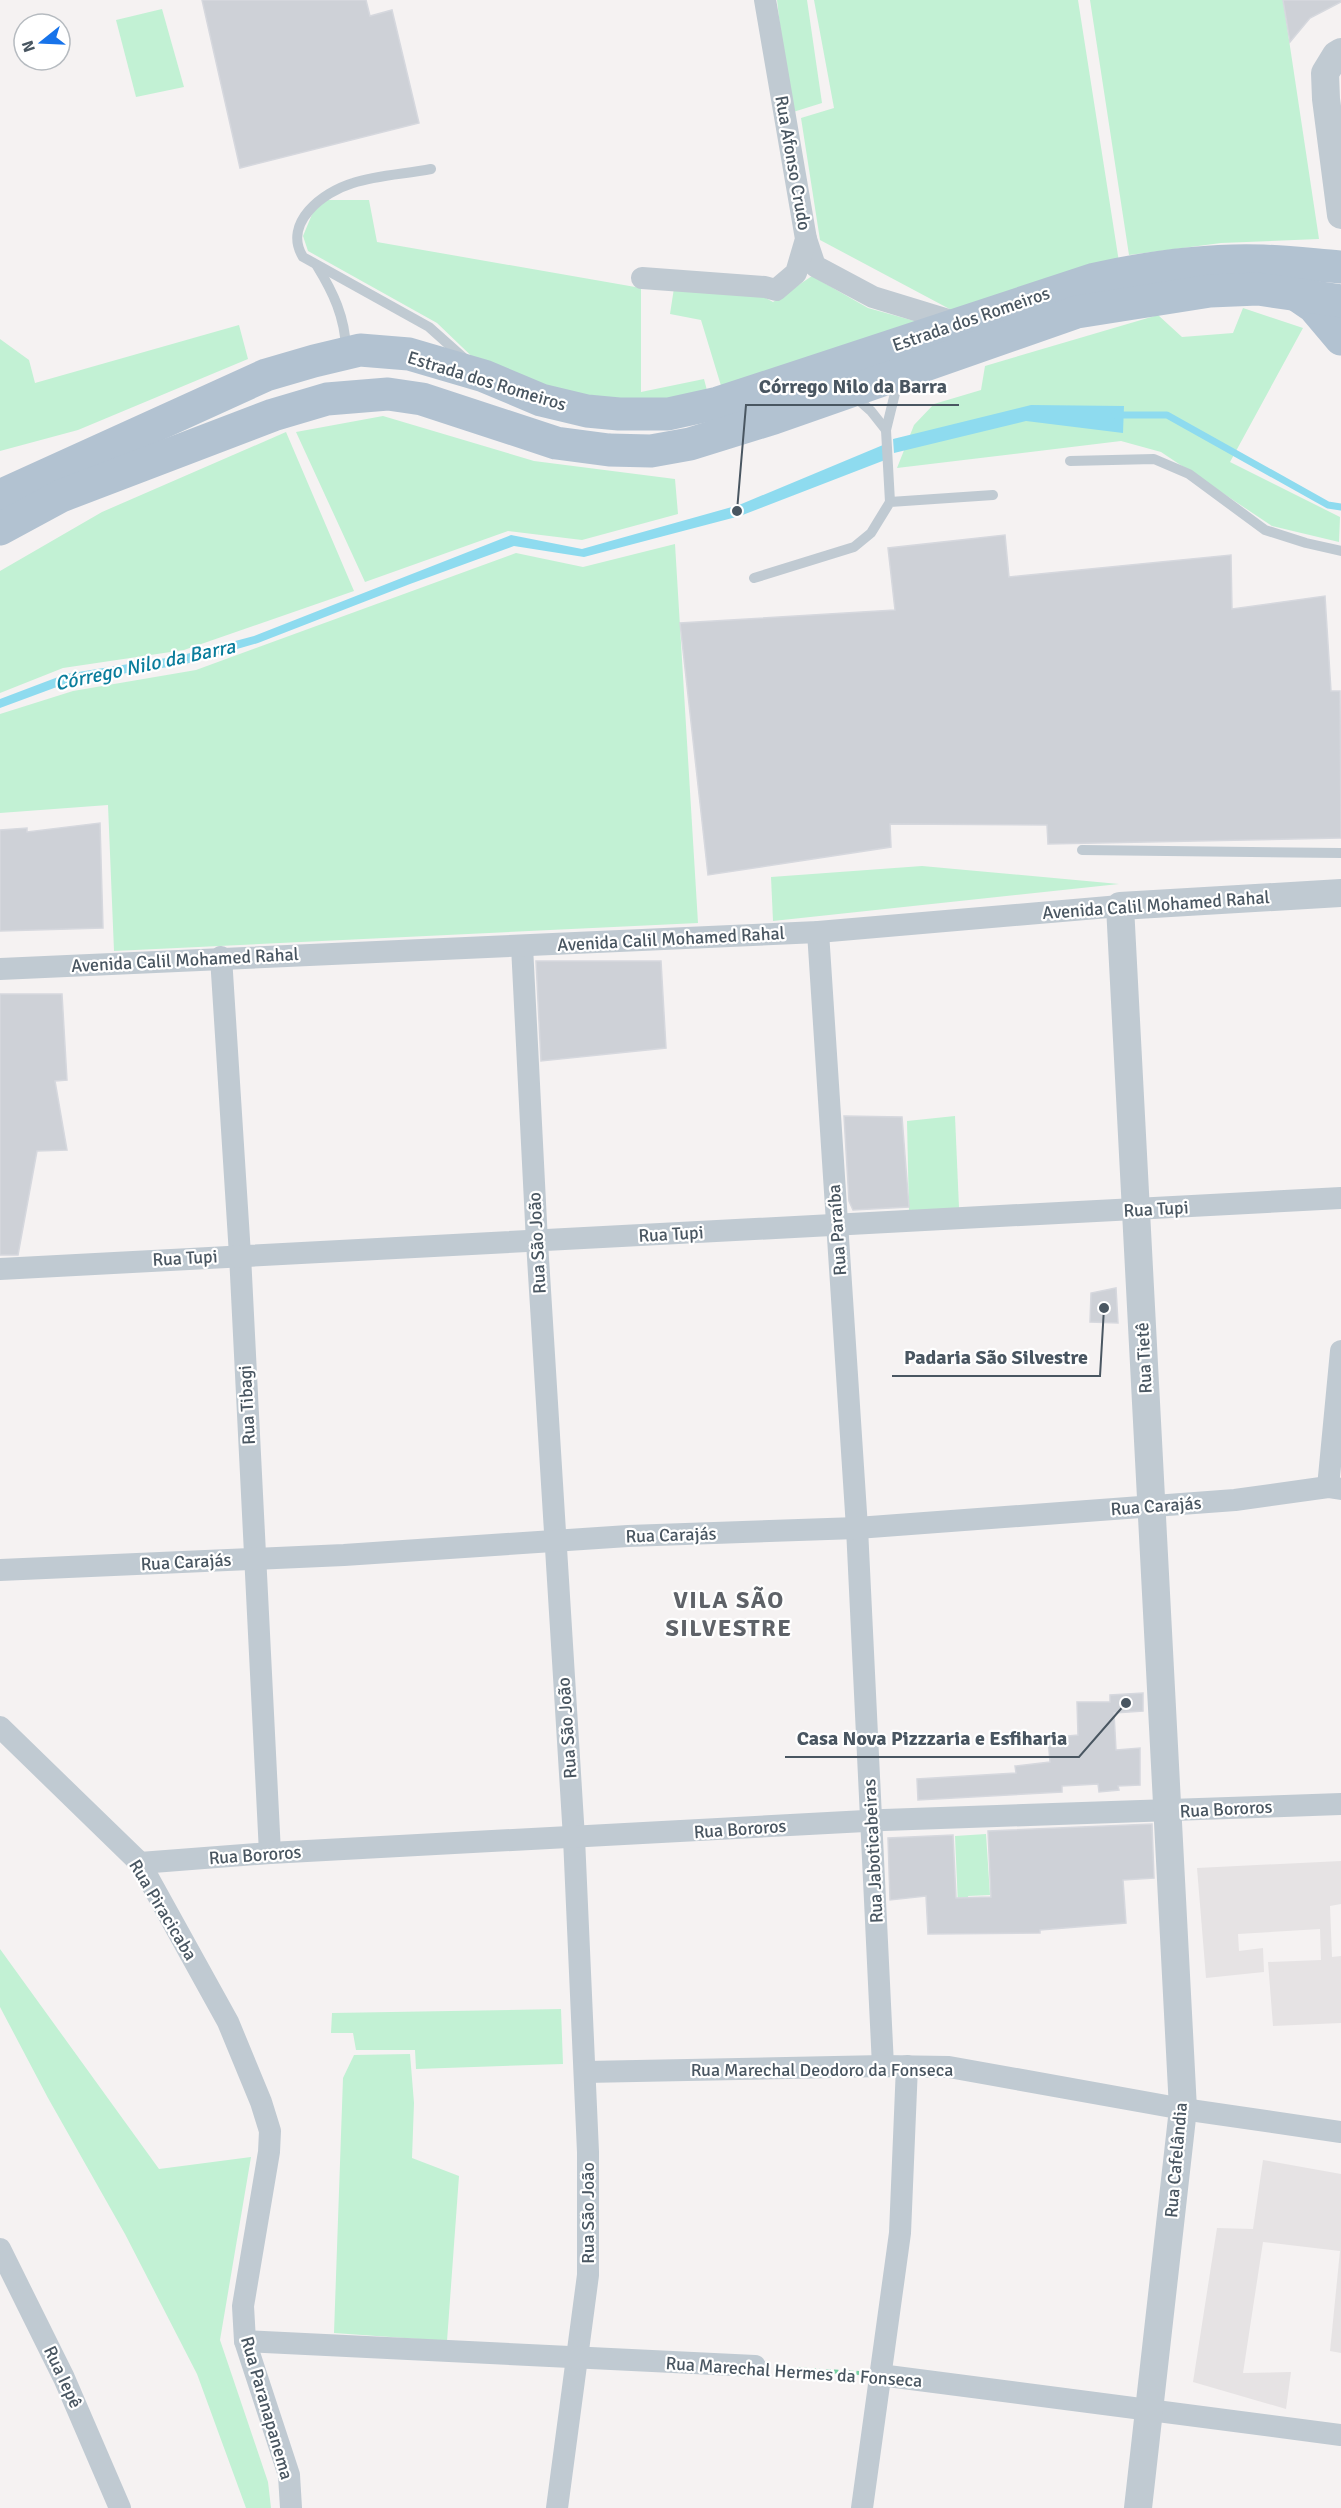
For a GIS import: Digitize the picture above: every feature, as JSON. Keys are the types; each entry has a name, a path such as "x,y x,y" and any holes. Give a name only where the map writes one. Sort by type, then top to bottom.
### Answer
{"main road":[{"name":"Estrada dos Romeiros","path":"0,496 266,375 346,352 360,350 409,354 484,376 541,400 587,411 668,414 718,403 1070,285 1142,268 1209,262 1262,261 1341,267"},
{"name":"Estrada dos Romeiros","path":"0,529 61,496 282,412 327,399 388,394 422,399 556,443 609,450 651,451 690,444 849,392 1077,312 1210,291 1258,289 1341,301"},
{"path":"1294,293 1314,307 1341,339"},
{"path":"388,394 409,354"}],"street":[{"name":"Rua Afonso Crudo","path":"642,278 765,287 776,290 796,273 806,239 765,0"},
{"path":"1341,52 1336,55 1325,72 1326,99 1341,215"},
{"path":"806,239 815,266 873,297 958,324"},
{"name":"Avenida Calil Mohamed Rahal","path":"0,969 221,957 818,932 1120,906 1341,893"},
{"name":"Rua Tietê","path":"1120,906 1167,1811"},
{"name":"Rua Paraíba","path":"818,932 857,1528"},
{"name":"Rua São João","path":"522,946 537,1242 574,1838 588,2152 588,2275 557,2508"},
{"name":"Rua Tibagi","path":"221,957 240,1255 270,1854"},
{"name":"Rua Tupi","path":"0,1269 240,1255 537,1242 837,1224 1136,1211 1341,1198"},
{"path":"1335,1488 1341,1351"},
{"name":"Rua Carajás","path":"0,1570 344,1555 555,1540 857,1528 1235,1500 1335,1488"},
{"name":"Rua Jaboticabeiras","path":"857,1528 883,2066"},
{"name":"Rua Piracicaba","path":"0,1727 140,1863 228,2022 261,2102 270,2131"},
{"name":"Rua Bororos","path":"140,1863 871,1822 1341,1804"},
{"name":"Rua Cafelândia","path":"1138,2508 1183,2109 1167,1811"},
{"name":"Rua Marechal Deodoro da Fonseca","path":"585,2072 883,2066 949,2067 1183,2109 1341,2132"},
{"path":"862,2508 900,2233 907,2066"},
{"name":"Rua Paranapanema","path":"270,2131 243,2306 245,2342 289,2475 291,2508"},
{"name":"Rua Iepê","path":"0,2249 64,2378 120,2508"},
{"name":"Rua Marechal Hermes da Fonseca","path":"245,2342 755,2366"},
{"name":"Rua Marechal Hermes da Fonseca","path":"880,2375 1341,2435"}],"lane":[{"path":"432,169 352,183 318,200 300,223 298,248 303,257 429,327 484,376"},
{"path":"315,263 333,292 341,314 346,336 346,352"},
{"path":"754,578 854,547 872,533 890,502 886,433 900,373"},
{"path":"849,392 872,411 886,433"},
{"path":"1070,461 1154,459 1189,474 1265,530 1341,551"},
{"path":"890,502 993,495"},
{"path":"1082,850 1341,853"}],"path":[{"name":"Rua Marechal Hermes da Fonseca","path":"755,2366 880,2375"}],"shaded area":[{"path":"1341,1861 1341,1904 1330,1906 1332,1957 1341,1956 1341,2023 1273,2026 1268,1962 1321,1960 1320,1929 1238,1934 1239,1951 1263,1948 1264,1972 1206,1978 1197,1868"},
{"path":"1263,2160 1341,2174 1341,2353 1330,2351 1340,2251 1263,2242 1243,2373 1291,2372 1286,2409 1193,2382 1217,2228 1253,2229"}],"green space":[{"path":"777,0 807,0 822,103 790,113"},
{"path":"814,0 1078,0 1119,262 959,314 820,240 801,118 834,108"},
{"path":"1090,0 1283,0 1319,239 1221,243 1129,255"},
{"path":"162,9 184,87 136,97 116,20"},
{"path":"318,200 369,200 377,242 641,288 641,392 704,379 709,398 595,406 486,370 437,323 308,251 303,236"},
{"path":"812,276 868,308 929,325 722,389 701,320 670,314 674,288 762,296 773,302"},
{"path":"1243,308 1303,328 1230,462 1340,517 1339,542 1272,526 1161,452 1121,441 897,468 914,425 934,404 981,390 985,366 1158,315 1182,337 1233,333"},
{"path":"239,325 248,359 78,430 0,451 0,339 29,360 35,383"},
{"path":"383,416 534,461 675,479 678,514 582,540 508,531 365,582 296,432"},
{"path":"286,432 354,591 184,650 63,668 0,693 0,571 102,512"},
{"path":"675,544 698,923 114,951 108,805 0,813 0,714 73,691 196,670 516,553 583,567"},
{"path":"922,866 1119,884 773,921 771,877"},
{"path":"955,1116 959,1208 909,1212 907,1121"},
{"path":"986,1834 990,1895 968,1896 969,1906 958,1905 955,1836"},
{"path":"0,1949 159,2169 251,2157 220,2340 268,2482 271,2508 246,2508 197,2374 125,2234 48,2098 0,2007"},
{"path":"561,2009 563,2064 416,2069 415,2050 356,2050 353,2033 331,2033 332,2013"},
{"path":"410,2054 414,2103 412,2158 459,2176 447,2341 334,2333 343,2078 354,2055"}],"water":[{"path":"1031,405 1124,406 1123,433 1026,421 894,453 893,439"},
{"path":"883,445 885,460 740,516 584,557 514,546 258,643 182,665 73,681 0,708 0,699 66,674 179,656 254,636 511,535 582,549 739,505"}],"building":[{"path":"202,0 366,0 370,16 392,10 419,123 240,168"},
{"path":"1283,0 1341,0 1341,2 1310,18 1290,42"},
{"path":"1005,535 1009,577 1231,555 1232,609 1325,596 1331,691 1340,691 1341,838 1048,844 1047,825 890,824 891,847 708,875 680,623 895,610 888,548"},
{"path":"100,823 103,928 0,931 0,830 27,828 27,832"},
{"path":"536,961 661,961 666,1048 541,1061"},
{"path":"0,994 62,994 67,1080 55,1081 67,1150 37,1151 18,1255 0,1255"},
{"path":"844,1116 902,1117 909,1207 853,1210 849,1201"},
{"path":"1116,1288 1118,1323 1090,1322 1091,1293"},
{"path":"1143,1693 1143,1711 1114,1713 1116,1750 1140,1748 1140,1785 1118,1786 1119,1790 1099,1792 1098,1784 1062,1786 1062,1792 918,1800 917,1779 1016,1773 1015,1766 1050,1762 1048,1738 1078,1735 1077,1702 1110,1702 1110,1695"},
{"path":"1152,1824 1154,1878 1123,1880 1126,1923 1040,1930 1040,1933 928,1934 926,1896 890,1900 888,1838 953,1835 956,1898 991,1897 988,1831"}],"waterway":[{"name":"Córrego Nilo da Barra","path":"1115,415 1167,415 1328,505 1341,507"}],"place":[{"name":"Córrego Nilo da Barra","path":"737,511"},
{"name":"Padaria São Silvestre","path":"1104,1308"},
{"name":"Casa Nova Pizzzaria e Esfiharia","path":"1126,1703"}],"district":[{"name":"VILA SÃO SILVESTRE","path":"729,1614"}]}
